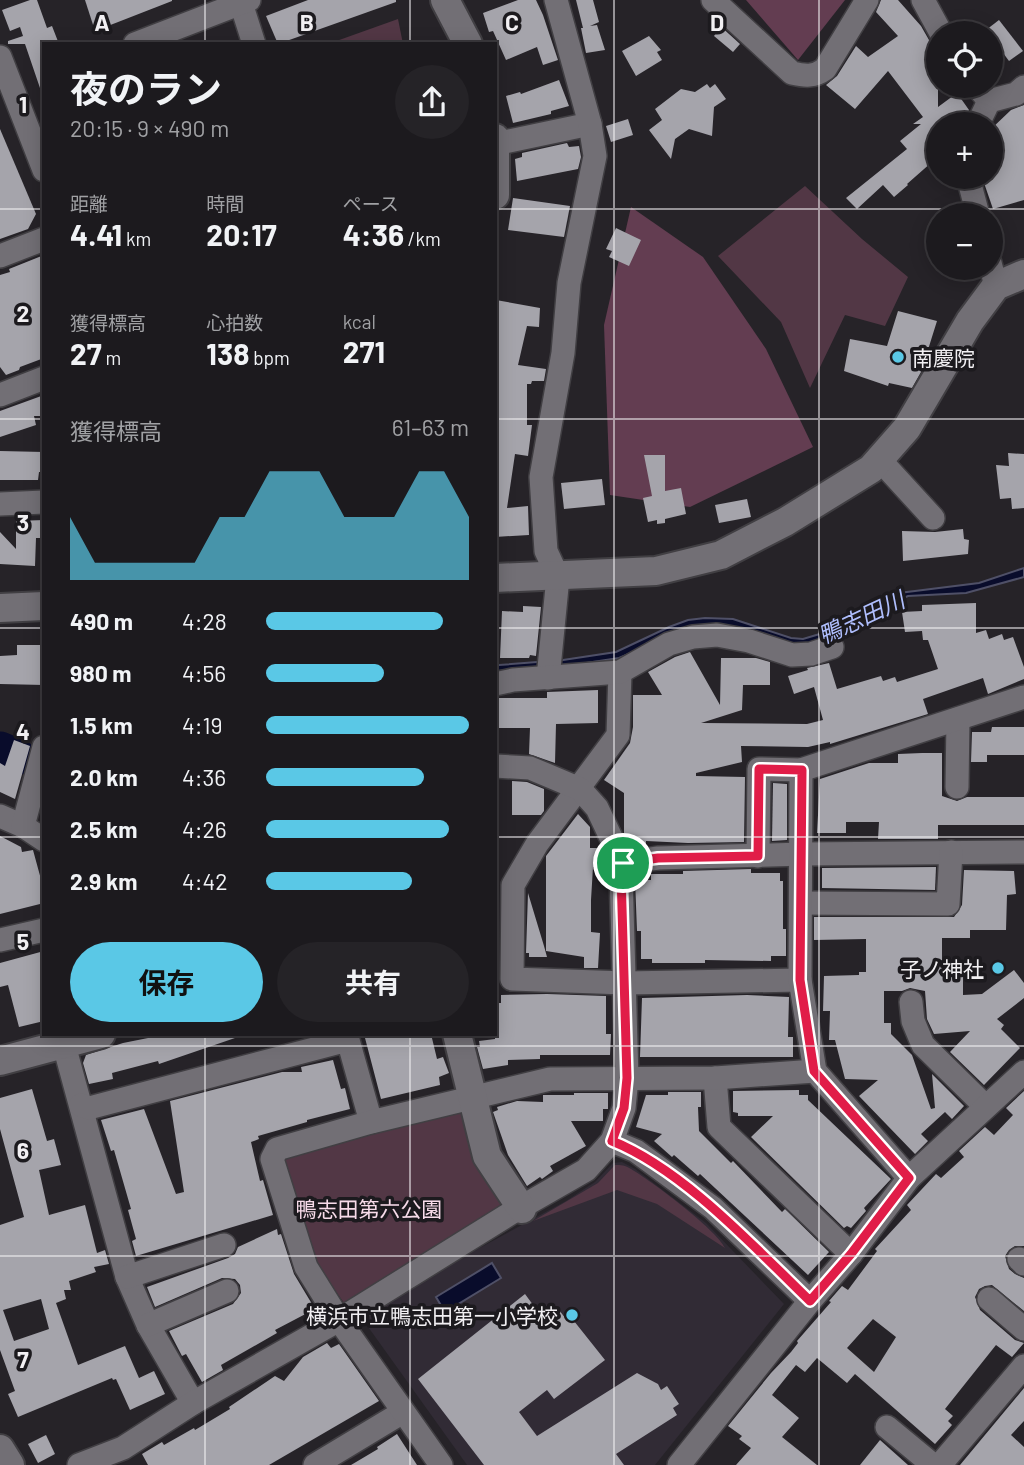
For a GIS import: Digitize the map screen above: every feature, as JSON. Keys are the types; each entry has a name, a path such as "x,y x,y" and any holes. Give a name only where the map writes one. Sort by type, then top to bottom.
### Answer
{"street":[{"path":"445,0 467,42"},
{"path":"549,668 558,577 546,551 541,477 563,353 569,283 594,156 590,124 556,0"},
{"path":"713,0 792,73 803,75 816,75 825,69 867,0"},
{"path":"923,0 934,21"},
{"path":"140,42 243,1 253,42"},
{"path":"0,57 9,110 42,167"},
{"path":"1003,94 1016,94 1024,88"},
{"path":"497,142 590,124"},
{"path":"0,256 42,240"},
{"path":"1003,275 1024,274"},
{"path":"497,578 656,571 721,555 785,522 871,469 907,428 970,321 990,280"},
{"path":"0,395 42,379"},
{"path":"879,459 933,518"},
{"path":"0,505 42,502"},
{"path":"0,608 42,606"},
{"path":"497,684 549,668 620,672 669,644 693,637 728,636 792,655 811,654 832,647"},
{"path":"620,672 618,735 537,844 513,885 512,979 625,982 800,980"},
{"path":"758,856 759,769 802,770 1024,697"},
{"path":"957,787 958,719"},
{"path":"23,826 42,755"},
{"path":"79,1465 128,1456 193,1403 340,1320 510,1213 522,1209 586,1170 612,1141 624,1108 627,1078 621,874 623,863 597,808 580,789 530,768 497,766"},
{"path":"802,770 800,980 814,1071 909,1178"},
{"path":"0,816 23,826 42,839"},
{"path":"802,903 948,904 951,852"},
{"path":"623,863 658,858 803,854 1024,852"},
{"path":"0,940 42,930"},
{"path":"909,1002 923,1045 985,1106"},
{"path":"0,1061 94,1036"},
{"path":"457,1036 487,1156 522,1209"},
{"path":"81,1105 89,1108 348,1040 370,1122"},
{"path":"64,1045 127,1277 148,1325 193,1403"},
{"path":"441,1465 340,1320 302,1258 272,1159 277,1149 370,1122 550,1079 715,1078 814,1071"},
{"path":"679,1465 851,1254 909,1178 1024,1072"},
{"path":"715,1078 719,1127 851,1254"},
{"path":"612,1141 636,1151 713,1208 810,1301"},
{"path":"127,1277 223,1245"},
{"path":"148,1325 227,1291"},
{"path":"989,1299 1024,1329"},
{"path":"940,1465 1024,1366"},
{"path":"315,1465 403,1412"},
{"path":"887,1427 933,1465"},
{"path":"0,1449 9,1465"}],"shaded area":[{"path":"746,0 845,0 798,60"},
{"path":"631,207 703,257 766,349 813,447 690,507 610,495 604,325"},
{"name":"横浜市立鴨志田第一小学校","path":"622,1162 706,1223 784,1304 655,1465 467,1465 366,1324 371,1307 566,1201 595,1182 613,1163"}],"green space":[{"path":"398,19 403,42 334,42"},
{"path":"805,186 908,277 885,326 845,315 810,388 781,322 718,256"},
{"name":"鴨志田第六公園","path":"468,1108 511,1213 344,1303 305,1248 283,1165 290,1153"},
{"path":"615,1165 629,1168 667,1194 709,1229 725,1248 657,1204 617,1190 533,1221 598,1183"}],"water":[{"path":"1024,568 1024,577 966,593 908,596 872,612 825,640 811,644 652,644 619,658 553,668 497,671 499,665 616,652 669,627 688,620 705,618 733,619 791,638 803,639 823,633 899,593 979,583"},
{"path":"492,1263 501,1278 445,1312 436,1297"}],"building":[{"path":"37,0 47,28 52,26 58,42 42,42 42,91 25,44 8,44 8,41 23,36 20,27 10,31 2,10"},
{"path":"85,0 172,0 172,1 95,31"},
{"path":"308,0 396,0 284,42 277,42 266,16"},
{"path":"518,0 536,0 558,60 543,65 537,47 506,60 493,31 489,32 483,13"},
{"path":"576,0 593,0 599,22 590,26 597,25 605,50 586,53"},
{"path":"881,0 898,0 926,35 926,98 938,98 938,107 950,98 961,98 969,110 926,112 926,167 894,197 883,185 857,209 846,198 907,149 900,141 921,124 913,124 923,117 888,71 855,109 826,85 837,76 856,46 868,57 898,36 876,12"},
{"path":"718,24 740,44 733,52 714,36 716,33 712,30"},
{"path":"1003,25 1023,51 1009,61 1003,53"},
{"path":"649,36 661,50 657,52 662,60 636,76 622,51"},
{"path":"559,80 569,106 551,111 551,114 513,123 506,96 520,92 521,94"},
{"path":"707,84 710,88 715,84 726,99 714,107 712,136 689,129 675,139 671,159 649,130 662,120 655,109 681,89 695,92"},
{"path":"1024,105 1024,200 1003,206 1003,203 991,203 986,189 1003,189 1003,118 1011,110"},
{"path":"628,119 633,135 611,142 606,126"},
{"path":"0,129 36,214 28,229 0,239"},
{"path":"567,143 569,147 579,146 581,157 578,169 517,181 515,159 522,157 522,153"},
{"path":"513,198 570,206 564,237 508,230"},
{"path":"616,228 641,240 629,266 609,257 612,251 606,249"},
{"path":"42,256 42,359 6,375 0,367 0,275 10,272 9,269"},
{"path":"497,300 540,308 539,327 527,326 518,365 546,369 544,381 527,384 527,425 532,425 528,456 515,454 507,508 528,506 529,535 497,537"},
{"path":"898,311 937,321 921,372 912,388 889,383 888,386 844,371 850,339 887,346"},
{"path":"42,396 42,416 34,416 36,425 0,437 0,411"},
{"path":"0,451 42,452 42,472 39,472 38,480 0,480"},
{"path":"1008,453 1024,454 1024,508 1012,509 1011,498 1000,499 996,465 1009,466"},
{"path":"644,455 665,455 665,491 681,488 686,514 665,519 665,523 657,524 657,520 648,522 643,498 652,496"},
{"path":"602,479 605,505 564,509 561,483"},
{"path":"747,499 751,517 719,523 715,505"},
{"path":"42,520 42,538 36,538 35,566 0,564 0,532 16,549 16,521"},
{"path":"963,529 964,539 969,540 968,554 903,561 902,531"},
{"path":"976,603 976,633 986,630 989,639 1002,634 1004,640 1013,637 1024,667 1024,679 988,694 983,678 923,699 928,714 830,744 808,747 741,746 742,762 696,773 696,776 745,777 744,842 646,841 646,846 631,848 624,833 624,793 604,780 630,743 633,695 662,695 648,672 690,652 720,705 721,658 756,658 770,662 770,685 743,685 742,710 701,723 807,724 823,720 814,687 794,694 788,676 829,663 837,689 881,676 883,681 895,677 897,682 938,669 928,640 923,640 922,631 905,632 902,612 922,611 922,605"},
{"path":"523,606 541,607 536,656 500,658 502,611 523,612"},
{"path":"17,645 42,645 42,685 0,684 0,656 17,655"},
{"path":"598,690 598,723 556,724 555,763 529,754 530,728 497,728 497,698 547,698 547,692"},
{"path":"992,727 1024,727 1024,755 987,755 987,762 971,762 972,732 991,732"},
{"path":"14,740 30,746 15,799 0,792 0,763 5,766"},
{"path":"942,753 942,796 957,801 967,797 1024,797 1024,825 938,825 938,839 878,839 879,822 846,822 846,833 817,833 820,779 869,763 898,763 898,754"},
{"path":"512,781 527,782 544,789 544,811 541,815 512,815"},
{"path":"773,783 787,784 787,840 772,841"},
{"path":"578,814 590,827 590,848 600,848 603,853 603,867 593,867 591,900 591,932 600,933 598,968 584,968 584,957 546,951 546,856"},
{"path":"0,836 21,847 22,852 33,850 42,883 42,904 0,914"},
{"path":"936,867 935,890 822,888 822,868"},
{"path":"751,869 751,873 780,873 780,881 783,881 786,956 771,956 771,961 705,960 705,963 652,963 652,959 641,959 641,931 637,931 635,880 651,880 651,874"},
{"path":"964,870 1014,871 1016,894 1007,895 1006,930 970,930 970,938 942,938 942,970 954,970 954,977 963,977 963,995 982,994 1014,970 1024,983 1024,998 997,1019 1004,1025 1001,1029 1020,1048 984,1085 950,1052 970,1031 934,1034 927,1019 925,991 910,988 884,991 884,1023 891,1023 891,1034 912,1055 931,1109 935,1108 932,1074 964,1106 952,1119 945,1112 921,1134 928,1141 915,1154 859,1096 878,1080 845,1079 835,1040 829,1040 830,1011 823,1011 824,976 859,975 859,972 866,972 866,939 814,940 814,917 954,917 962,905"},
{"path":"528,893 547,957 529,957 529,953 526,953"},
{"path":"42,952 42,1021 19,1027 8,985 0,987 0,963"},
{"path":"501,995 606,996 606,1034 611,1034 610,1055 540,1055 540,1059 508,1060 508,1065 483,1069 477,1047 480,1047 479,1041 495,1039 497,1036 497,1003 501,1003"},
{"path":"747,995 789,997 788,1037 793,1037 793,1057 640,1057 642,998"},
{"path":"158,1036 235,1036 159,1064 158,1061 112,1073 113,1079 89,1084 83,1063 86,1055 123,1043"},
{"path":"431,1036 437,1059 443,1057 449,1073 439,1077 440,1085 381,1099 365,1038"},
{"path":"333,1060 341,1089 345,1088 350,1109 258,1136 259,1139 251,1142 260,1181 263,1180 273,1215 136,1256 132,1241 136,1239 128,1210 131,1209 114,1150 111,1151 101,1120 144,1109 176,1194 184,1192 170,1101 282,1072 302,1072 301,1067"},
{"path":"32,1089 47,1141 54,1139 61,1165 39,1170 49,1215 85,1205 97,1253 105,1250 109,1264 94,1267 96,1272 69,1281 71,1290 64,1290 66,1299 56,1303 78,1365 125,1346 139,1378 154,1371 165,1394 130,1410 116,1379 112,1378 18,1417 8,1394 15,1391 0,1350 0,1225 24,1217 0,1129 0,1098","holes":["41,1299 49,1329 14,1341 3,1310"]},
{"path":"799,1090 799,1095 808,1095 808,1100 891,1179 864,1208 866,1211 851,1228 844,1228 751,1137 773,1116 738,1116 738,1113 733,1112 733,1091"},
{"path":"1024,1091 1024,1246 1015,1246 1005,1256 1009,1269 1024,1278 1024,1311 992,1285 979,1289 975,1297 980,1310 1015,1340 1024,1343 1012,1357 996,1345 945,1409 953,1416 948,1421 952,1425 935,1444 855,1374 847,1383 817,1358 805,1372 796,1365 772,1395 799,1418 782,1437 817,1465 736,1465 751,1448 739,1439 742,1436 728,1426 791,1352 842,1286 848,1290 877,1251 875,1249 911,1210 907,1205 936,1174 941,1178 964,1157 959,1151 985,1127 994,1135 1013,1115 1006,1108","holes":["873,1319 896,1337 874,1372 847,1348"]},
{"path":"668,1092 701,1092 701,1107 698,1107 699,1131 731,1163 733,1161 782,1212 785,1209 829,1252 808,1275 700,1174 698,1176 654,1141 662,1134 636,1127 646,1095 668,1095"},
{"path":"608,1093 608,1109 603,1109 603,1121 571,1121 586,1146 550,1166 553,1171 527,1186 508,1155 493,1112 498,1110 497,1107 517,1101 543,1102 543,1095"},
{"path":"277,1229 294,1274 315,1309 275,1330 277,1333 221,1365 223,1370 202,1382 186,1354 182,1356 169,1331 233,1304 241,1293 240,1285 235,1279 222,1278 155,1307 147,1287 228,1258 235,1254 238,1247"},
{"path":"525,1294 539,1313 548,1306 554,1313 559,1310 566,1319 570,1316 605,1360 554,1399 547,1390 519,1412 537,1436 637,1373 658,1384 661,1390 667,1386 679,1404 673,1408 677,1415 616,1454 624,1465 484,1465 418,1379"},
{"path":"327,1343 331,1348 339,1344 379,1401 269,1465 148,1465 142,1454 162,1442 164,1445 194,1428 195,1430 230,1409 229,1407 275,1376 284,1381 303,1357"},
{"path":"1024,1388 1024,1421 1011,1435 1024,1447 1024,1465 960,1465"},
{"path":"397,1434 417,1465 351,1465 378,1449 377,1447"},
{"path":"46,1435 55,1454 38,1463 28,1444"},
{"path":"880,1440 908,1465 860,1465"}],"waterway":[{"name":"鴨志田川","path":"0,749 19,757"}],"place":[{"name":"南慶院","path":"898,357"},
{"name":"子ノ神社","path":"998,968"},
{"name":"横浜市立鴨志田第一小学校","path":"572,1315"}],"route":[{"path":"759,769 802,770 800,980 814,1071 909,1178 851,1254 810,1301 713,1208 636,1151 612,1141 624,1108 627,1078 621,874 623,863 658,858 758,856 759,769"}]}
